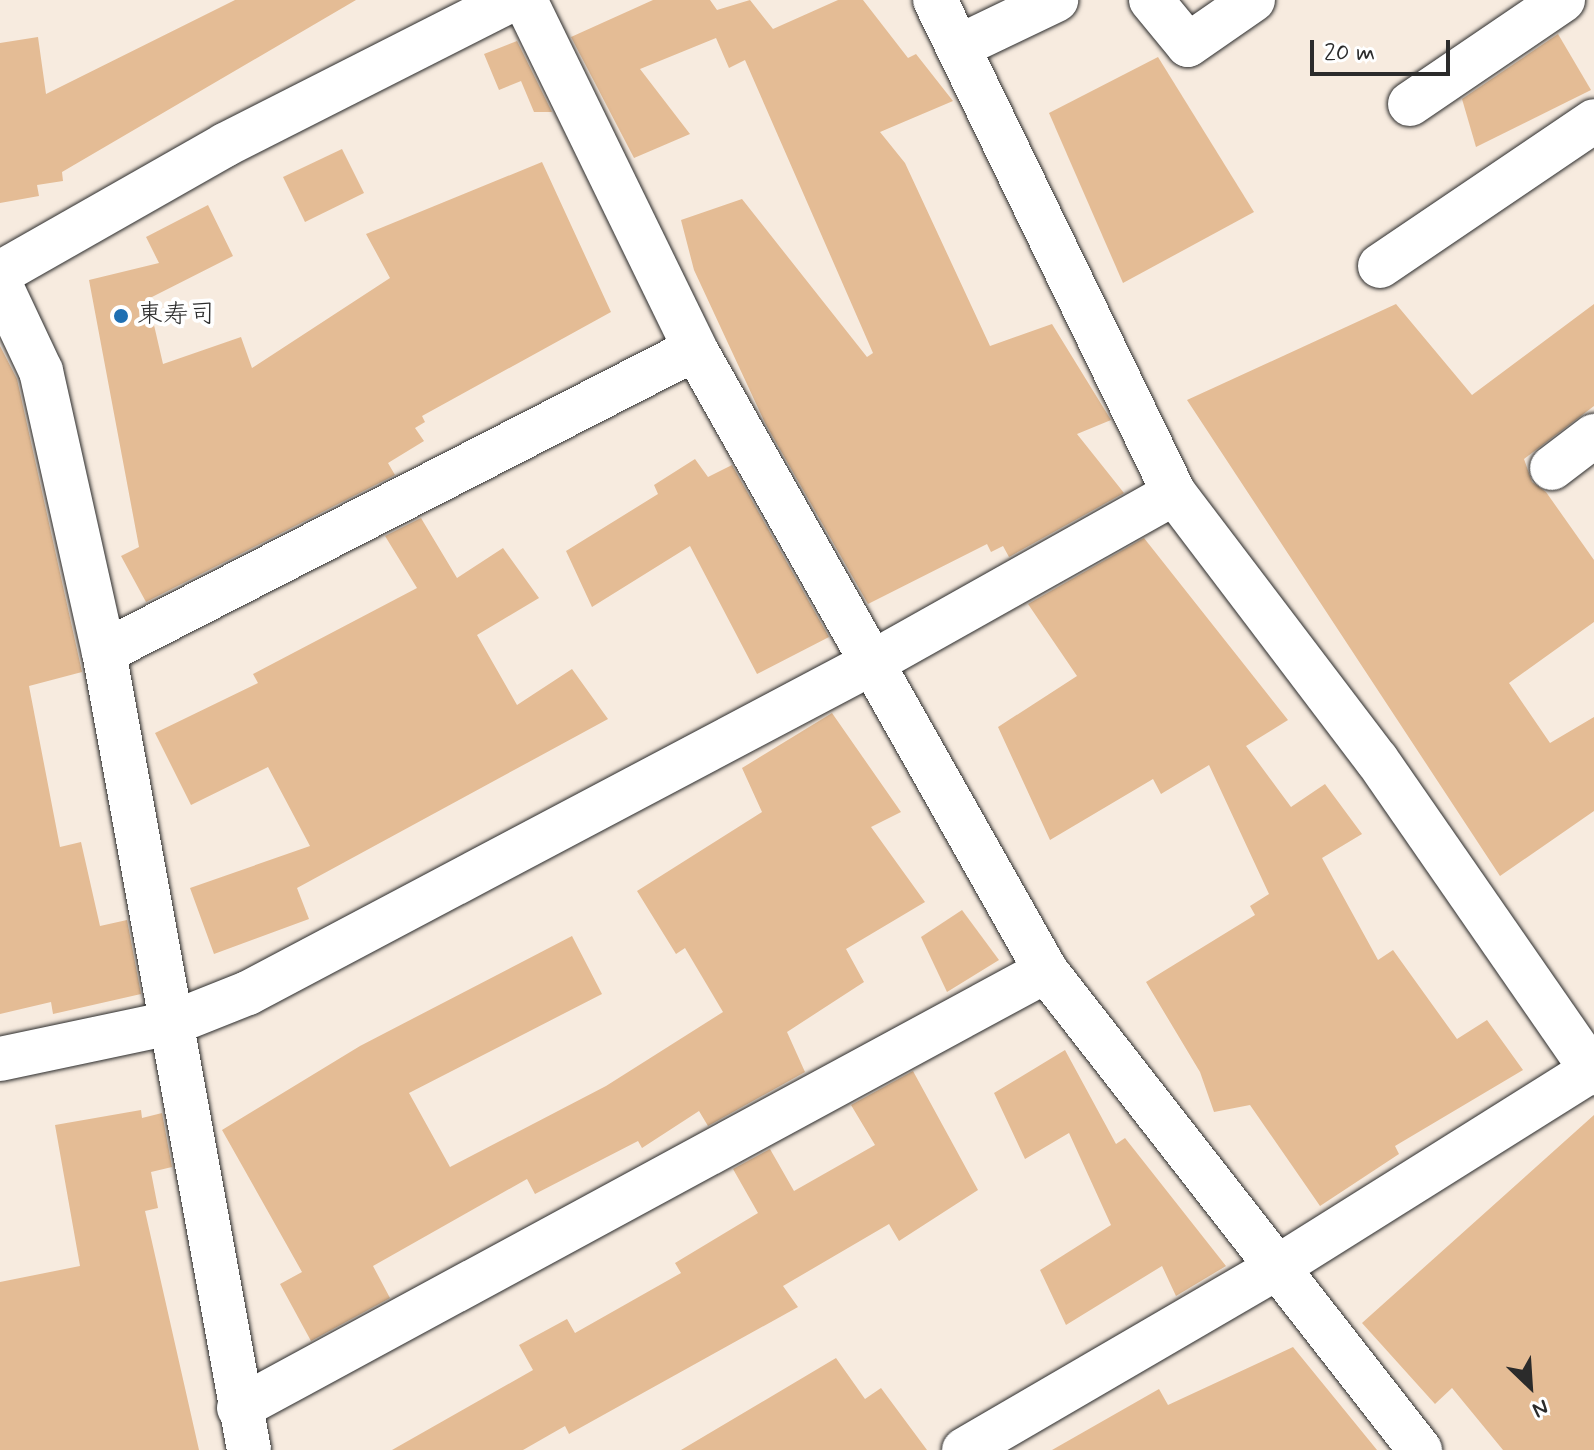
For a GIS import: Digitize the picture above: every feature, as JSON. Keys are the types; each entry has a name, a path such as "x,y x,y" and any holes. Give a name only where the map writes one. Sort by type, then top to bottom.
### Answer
{"street":[{"path":"0,273 225,145 511,0"},
{"path":"525,0 695,349 868,665 1046,971 1273,1270 1420,1450"},
{"path":"935,0 1174,493 1377,760 1593,1070 1273,1270 964,1450"},
{"path":"958,47 1056,0"},
{"path":"1151,0 1188,45 1253,0"},
{"path":"1410,104 1563,0"},
{"path":"1380,266 1594,121"},
{"path":"0,284 41,371 104,652 175,1022 239,1408 249,1450"},
{"path":"104,652 695,349"},
{"path":"1552,468 1594,436"},
{"path":"0,1059 175,1022 248,993 868,665 1174,493"},
{"path":"239,1408 1046,971"}],"building":[{"path":"235,0 356,0 62,172 63,181 37,185 39,196 0,203 0,43 38,37 46,94"},
{"path":"653,0 710,0 717,10 750,0 773,29 838,0 863,0 908,58 916,54 953,101 880,132 905,163 990,346 1052,324 1111,420 1077,434 1124,493 1009,557 1003,546 991,552 987,544 868,604 765,423 694,270 681,220 742,199 867,357 873,353 745,60 729,68 716,38 640,69 690,134 634,158 571,37"},
{"path":"1558,34 1591,90 1476,147 1462,99"},
{"path":"517,41 552,112 534,112 521,81 499,90 484,54"},
{"path":"1158,57 1254,212 1123,283 1049,113"},
{"path":"342,149 364,193 305,222 283,177"},
{"path":"542,162 611,312 422,416 425,422 415,428 424,441 388,463 395,475 146,602 121,556 139,547 89,280 159,263 146,237 208,205 233,256 148,299 163,364 241,337 252,368 390,278 366,234"},
{"path":"1396,304 1472,395 1594,304 1594,406 1524,459 1532,482 1546,492 1594,560 1594,622 1509,683 1550,743 1594,717 1594,811 1500,876 1187,400"},
{"path":"0,346 17,379 82,672 29,686 60,847 81,842 100,926 127,920 141,994 53,1014 51,1002 0,1014"},
{"path":"695,459 708,477 732,465 829,637 757,674 690,546 592,607 566,551 658,494 654,485"},
{"path":"421,518 457,578 503,548 539,598 477,635 517,705 572,669 608,719 297,888 309,919 214,954 190,888 310,846 268,767 191,805 155,733 258,683 253,674 417,588 385,536"},
{"path":"1144,538 1288,720 1246,746 1291,807 1325,784 1362,834 1322,858 1378,960 1393,950 1457,1039 1487,1020 1523,1070 1395,1146 1399,1154 1320,1206 1250,1105 1214,1112 1200,1072 1146,982 1255,915 1250,906 1269,894 1209,765 1161,794 1153,779 1050,840 998,727 1077,676 1028,604"},
{"path":"832,713 901,812 871,827 925,902 846,949 864,982 787,1032 805,1072 708,1126 699,1111 642,1148 638,1141 535,1194 527,1179 373,1266 390,1298 311,1341 280,1284 302,1272 222,1130 360,1046 572,936 602,994 409,1093 450,1167 606,1086 723,1012 685,948 676,954 637,891 762,812 742,768"},
{"path":"962,910 999,960 947,992 921,937"},
{"path":"1065,1050 1116,1144 1125,1138 1226,1266 1176,1296 1162,1266 1066,1325 1040,1270 1111,1225 1069,1133 1025,1159 994,1093"},
{"path":"913,1071 978,1190 899,1241 889,1224 783,1286 798,1307 569,1434 565,1426 523,1450 392,1450 533,1370 519,1345 567,1319 575,1333 681,1273 675,1263 758,1213 733,1169 770,1149 794,1191 875,1145 851,1105"},
{"path":"141,1110 142,1118 162,1113 172,1167 151,1172 158,1208 145,1211 199,1450 0,1450 0,1282 80,1266 55,1125"},
{"path":"1594,1115 1594,1450 1503,1450 1452,1388 1435,1404 1362,1323"},
{"path":"1293,1347 1377,1450 1052,1450 1159,1389 1168,1405"},
{"path":"836,1358 865,1399 881,1388 927,1450 681,1450"}],"place":[{"name":"東寿司","path":"121,316"}]}
